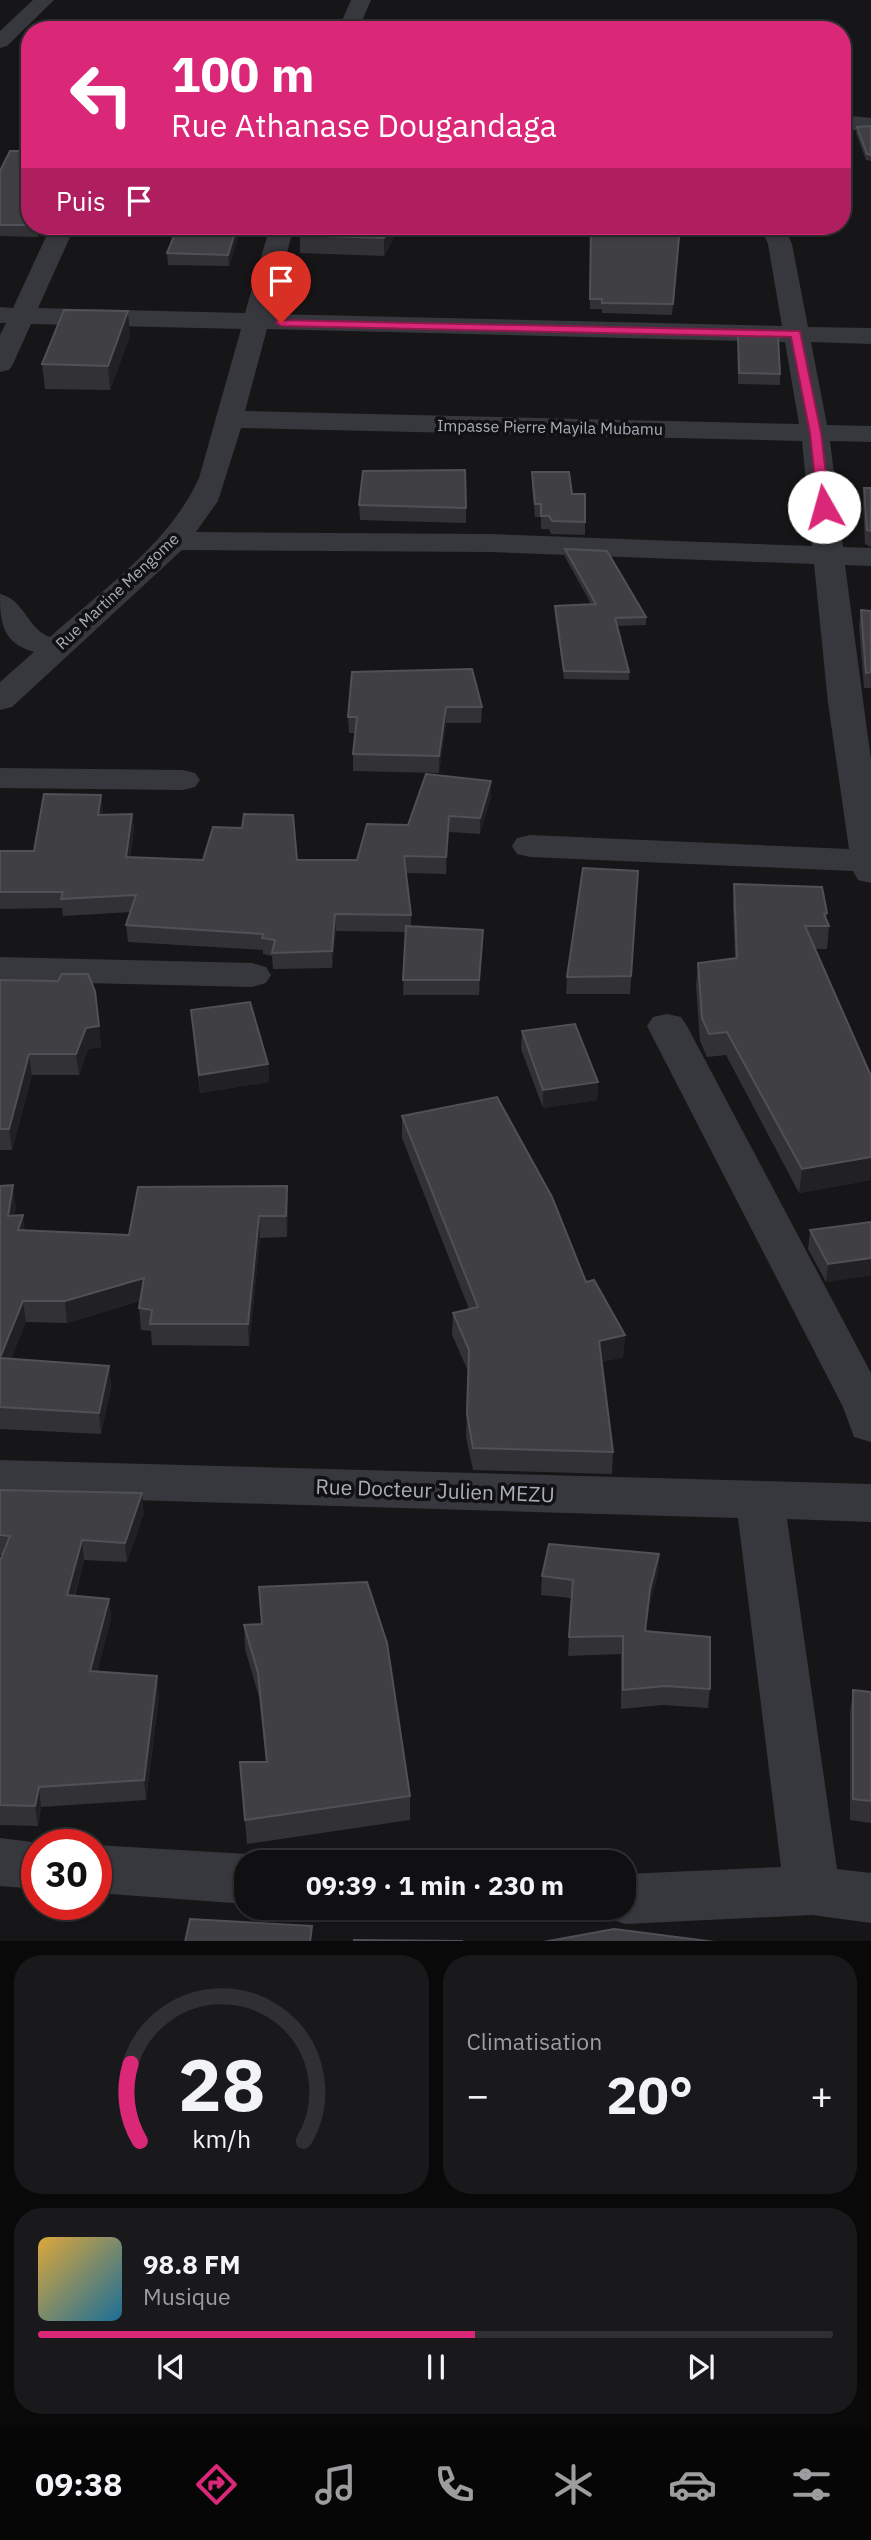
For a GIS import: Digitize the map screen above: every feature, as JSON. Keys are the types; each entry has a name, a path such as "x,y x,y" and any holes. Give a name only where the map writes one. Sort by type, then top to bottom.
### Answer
{"street":[{"path":"22,21 44,0"},
{"path":"352,21 360,0"},
{"path":"0,42 21,22"},
{"path":"0,42 21,43"},
{"path":"851,123 871,125"},
{"path":"0,364 12,316 58,235"},
{"name":"Rue Martine Mengome","path":"0,700 174,541 203,502 213,478 279,235"},
{"path":"530,846 871,864 858,703 830,556 815,433 780,244 776,235"},
{"path":"12,316 871,335"},
{"name":"Impasse Pierre Mayila Mubamu","path":"229,419 871,434"},
{"path":"174,541 491,543 871,557"},
{"path":"0,603 30,641 55,648"},
{"path":"0,778 183,780"},
{"path":"0,969 252,975"},
{"path":"667,1026 752,1194 866,1407 871,1424"},
{"name":"Rue Docteur Julien MEZU","path":"0,1478 871,1503"},
{"path":"760,1501 812,1890"},
{"path":"0,1862 21,1864"},
{"path":"112,1871 234,1878"},
{"path":"636,1898 812,1890 871,1898"}],"building":[{"path":"871,126 871,155 867,154 857,127"},
{"path":"10,151 21,151 21,225 0,225 0,171"},
{"path":"174,235 234,235 228,255 167,253"},
{"path":"300,235 386,235 384,238"},
{"path":"591,235 679,235 673,304 602,303 602,299 590,299"},
{"path":"64,310 128,311 108,366 42,364"},
{"path":"738,336 778,336 780,374 739,373"},
{"path":"465,470 466,508 359,505 363,471"},
{"path":"532,472 569,472 572,494 585,494 585,522 552,521 549,516 541,516 541,504 535,504"},
{"path":"864,488 871,488 871,531 867,530"},
{"path":"565,549 607,551 646,617 615,618 629,672 564,671 555,606 596,604"},
{"path":"861,610 871,611 871,672 866,673"},
{"path":"472,669 482,707 446,707 439,756 353,754 357,717 348,717 352,672"},
{"path":"426,774 491,781 480,818 449,816 446,857 404,856 411,915 335,914 332,951 272,953 275,940 262,938 263,934 126,925 136,895 61,899 63,892 0,892 0,851 34,851 44,794 101,795 98,815 132,814 126,857 203,860 213,827 242,828 244,814 293,815 297,860 357,860 367,824 408,825"},
{"path":"583,868 638,871 631,976 567,977"},
{"path":"734,884 822,887 827,913 824,914 829,926 805,926 871,1076 871,1157 802,1169 727,1032 709,1034 702,1018 698,963 737,958"},
{"path":"406,926 483,930 479,980 403,980"},
{"path":"62,974 88,974 95,991 99,1026 86,1028 76,1054 29,1054 9,1129 0,1129 0,980 58,981"},
{"path":"250,1002 268,1064 199,1075 191,1010"},
{"path":"575,1024 598,1082 543,1090 522,1031"},
{"path":"497,1097 552,1197 586,1282 594,1280 625,1335 599,1341 613,1452 473,1448 467,1414 469,1350 453,1313 478,1307 402,1116"},
{"path":"13,1185 8,1216 23,1215 18,1230 129,1235 138,1187 287,1186 286,1216 259,1216 248,1324 150,1324 152,1310 139,1308 144,1278 65,1301 23,1301 0,1358 0,1186"},
{"path":"871,1222 871,1258 828,1264 810,1230"},
{"path":"0,1358 109,1366 99,1413 0,1407"},
{"path":"0,1490 142,1493 125,1543 82,1540 67,1595 109,1599 90,1671 157,1676 144,1780 39,1787 35,1806 0,1805 0,1561 10,1536 0,1535"},
{"path":"549,1544 659,1554 650,1589 645,1631 710,1637 710,1689 665,1686 623,1690 623,1636 569,1637 573,1580 542,1576"},
{"path":"367,1582 387,1643 410,1796 245,1820 240,1762 267,1762 258,1673 244,1625 262,1624 259,1587"},
{"path":"853,1690 871,1692 871,1801 853,1799"},
{"path":"190,1919 312,1926 310,1941 185,1941"},
{"path":"614,1929 707,1941 548,1941"},
{"path":"354,1940 462,1941 354,1941"}],"route":[{"path":"281,323 796,334 815,433 824,507"}]}
